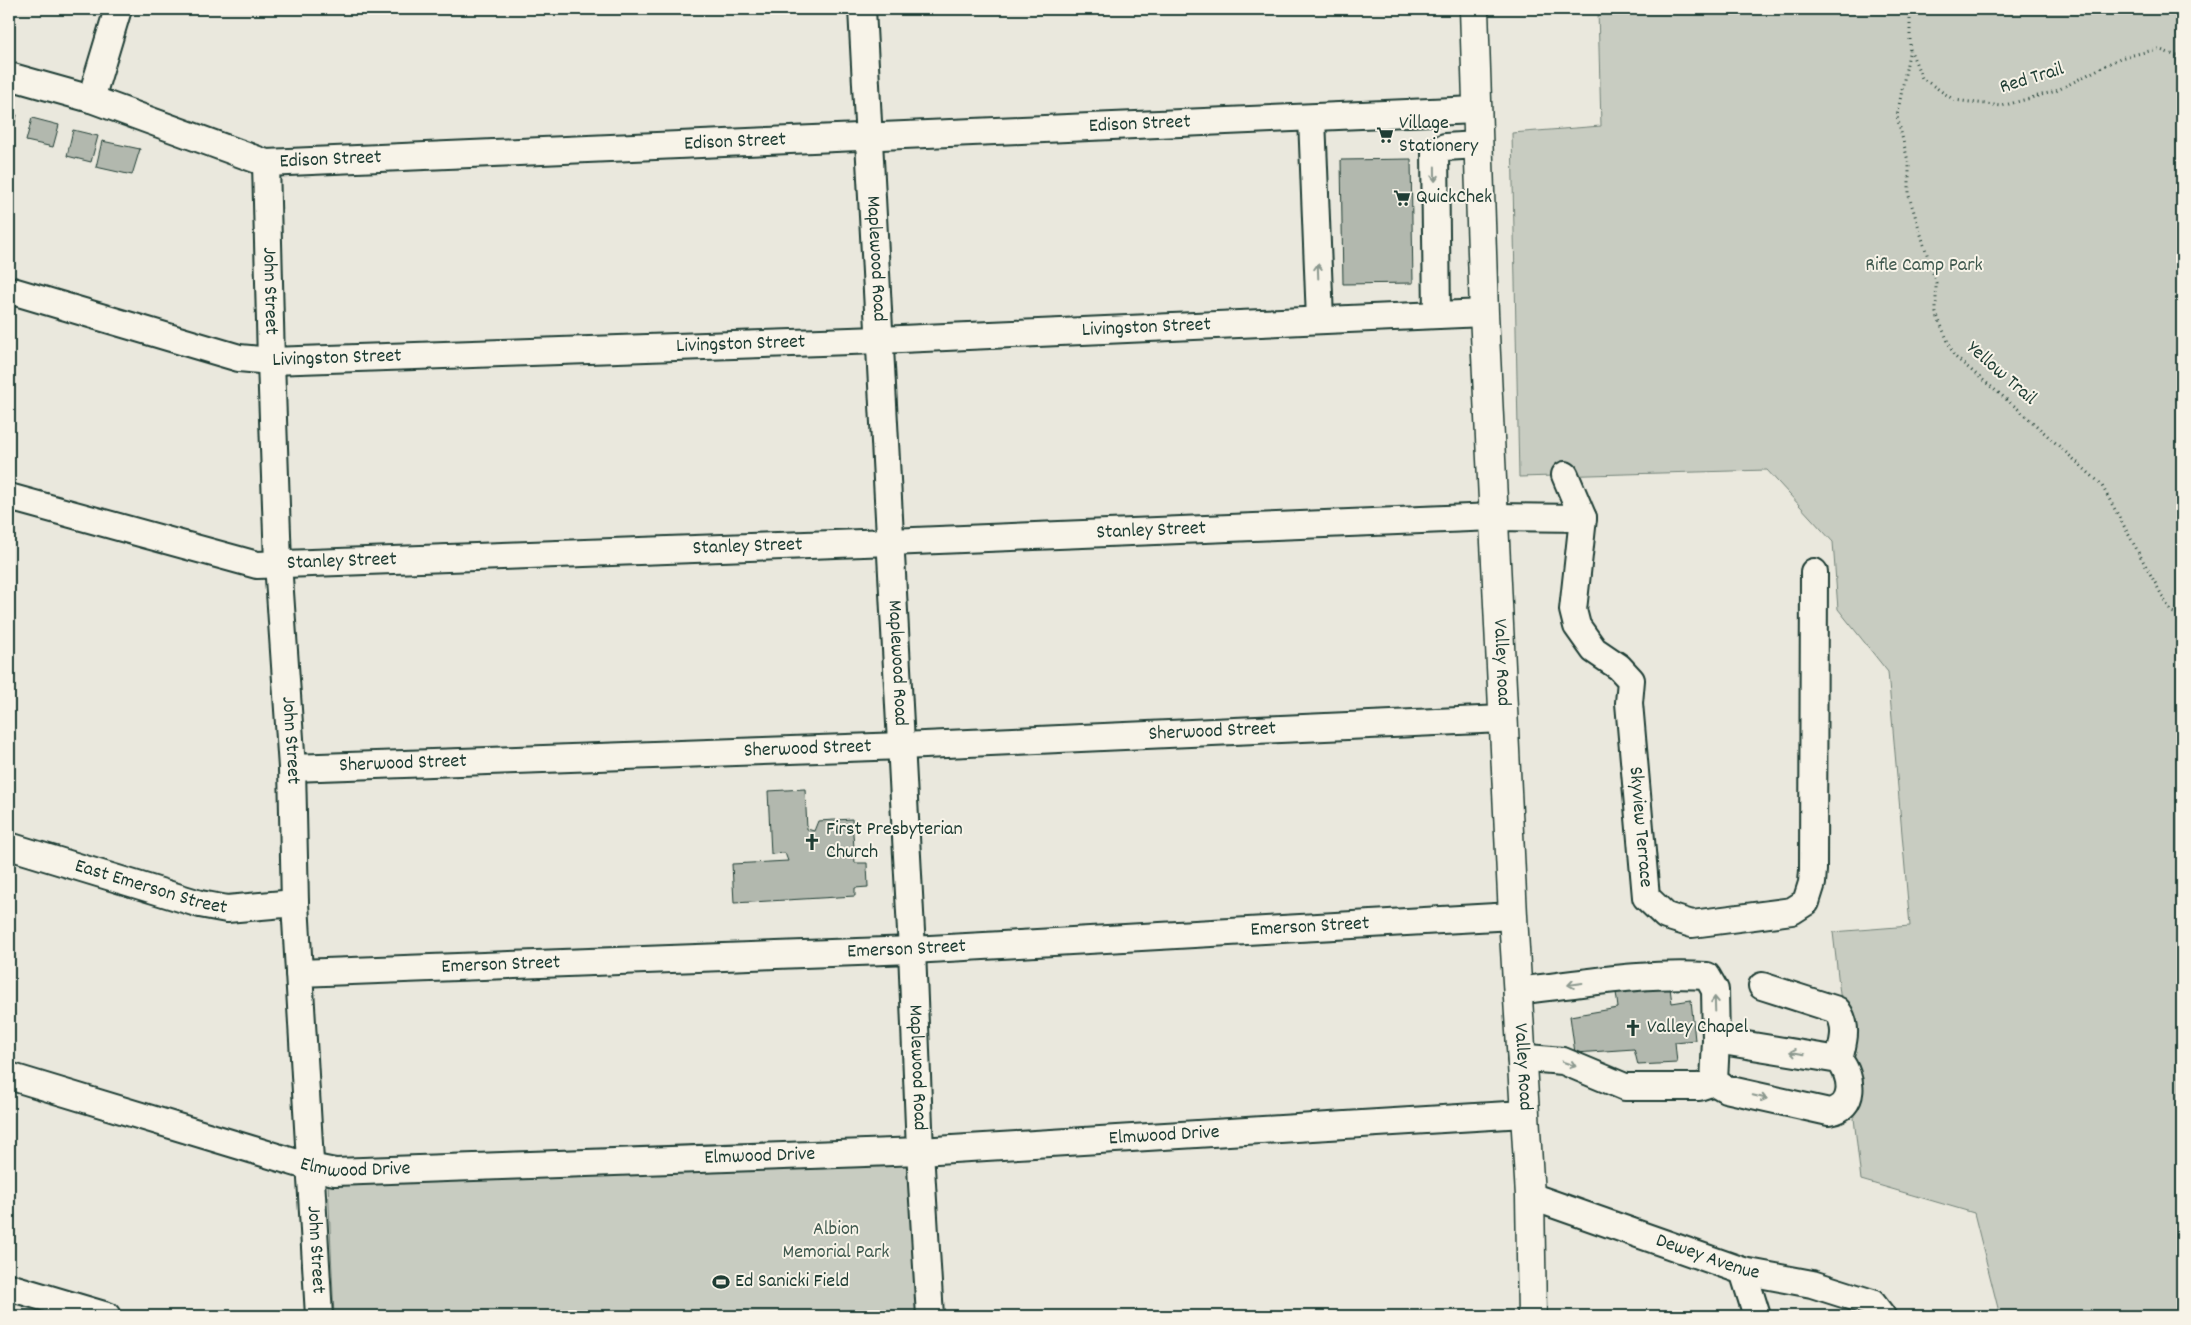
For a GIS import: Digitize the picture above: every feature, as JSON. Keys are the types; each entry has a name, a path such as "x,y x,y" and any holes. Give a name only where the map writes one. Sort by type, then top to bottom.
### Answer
{"main road":[{"name":"Valley Road","path":"1474,9 1484,313 1513,916 1530,1196 1532,1316"}],"street":[{"path":"91,99 118,9"},
{"name":"Maplewood Road","path":"862,9 902,746 920,1151 930,1316"},
{"name":"Edison Street","path":"9,76 91,99 266,163 1476,110"},
{"path":"1312,118 1320,320"},
{"path":"1437,315 1435,152 1445,147 1478,145"},
{"name":"John Street","path":"266,163 278,564 292,768 295,904 319,1316"},
{"name":"Livingston Street","path":"9,290 239,358 271,361 879,340 1484,313"},
{"name":"Skyview Terrace","path":"1565,475 1583,518 1573,610 1577,626 1594,650 1619,667 1631,680 1629,703 1646,897 1666,916 1692,924 1792,911 1806,902 1812,883 1813,870 1814,572"},
{"name":"Stanley Street","path":"9,497 257,565 890,542 1494,517"},
{"path":"1494,517 1583,518"},
{"name":"Sherwood Street","path":"292,768 902,746 1503,719"},
{"name":"East Emerson Street","path":"9,846 200,904 227,909 295,904"},
{"name":"Emerson Street","path":"299,973 912,950 1513,916"},
{"path":"1517,991 1615,979 1682,974 1707,976 1715,990 1716,1040 1714,1082"},
{"path":"1762,986 1837,1010 1843,1019 1846,1030 1839,1060"},
{"path":"1521,1060 1528,1058 1563,1061 1624,1087 1700,1087 1714,1082 1726,1089 1829,1112 1838,1111 1844,1106 1850,1096 1846,1068 1839,1060 1716,1040"},
{"name":"Elmwood Drive","path":"9,1076 310,1167 335,1172 920,1151 1524,1114"},
{"name":"Dewey Avenue","path":"1530,1196 1743,1272 1812,1284 1872,1303 1882,1316"},
{"path":"1743,1272 1757,1316"},
{"path":"9,1287 107,1316"}],"path":[{"path":"1910,9 1910,48"},
{"name":"Red Trail","path":"1910,48 1922,78 1954,100 2002,106 2056,91 2120,58 2158,49 2182,58"},
{"name":"Yellow Trail","path":"1910,48 1897,116 1909,165 1909,196 1936,283 1936,313 1954,356 2018,409 2101,484 2171,612 2182,615"}],"green space":[{"name":"Rifle Camp Park","path":"1598,9 2182,9 2182,1316 2000,1316 1974,1213 1861,1180 1833,932 1910,926 1888,672 1838,609 1833,542 1767,470 1519,477 1512,133 1601,126"},
{"name":"Albion Memorial Park","path":"911,1165 917,1316 334,1316 328,1182"}],"building":[{"path":"9,113 17,115 12,134 9,133"},
{"path":"32,118 59,125 53,147 26,141"},
{"path":"73,130 98,136 91,162 67,156"},
{"path":"102,141 140,149 132,175 96,167"},
{"path":"1411,159 1413,283 1343,284 1341,160"},
{"name":"First Presbyterian Church","path":"805,789 807,829 814,831 818,821 852,819 855,863 867,863 868,887 855,888 855,896 734,903 732,864 788,861 785,853 771,854 768,791"},
{"name":"Valley Chapel","path":"1670,988 1672,1003 1691,1000 1695,1040 1675,1042 1677,1063 1638,1065 1634,1049 1575,1053 1570,1016 1618,1008 1616,992"}],"place":[{"name":"Village Stationery","path":"1385,135"},
{"name":"QuickChek","path":"1402,198"},
{"name":"First Presbyterian Church","path":"812,842"},
{"name":"Valley Chapel","path":"1633,1028"},
{"name":"Ed Sanicki Field","path":"721,1282"}]}
